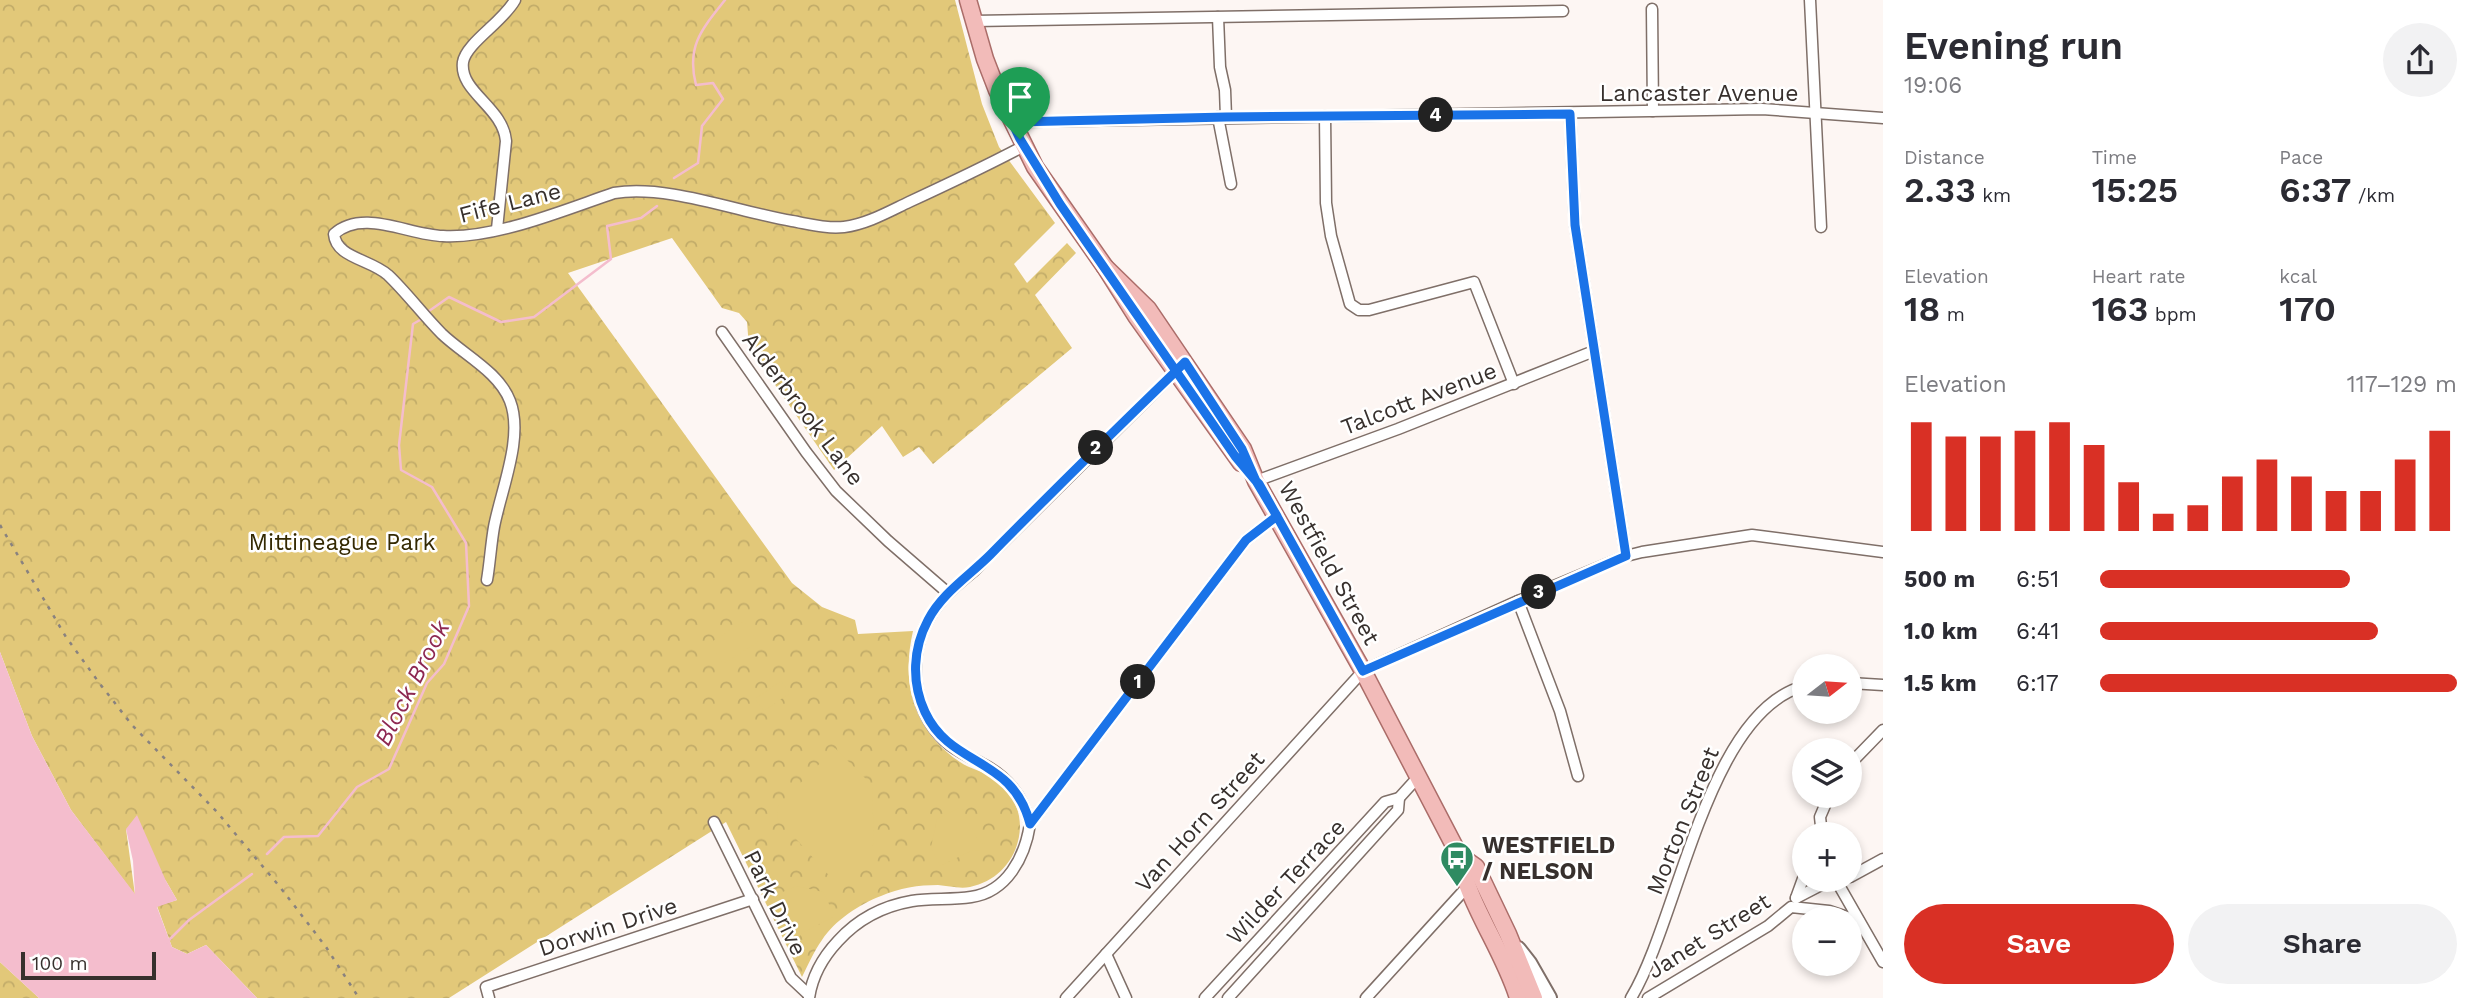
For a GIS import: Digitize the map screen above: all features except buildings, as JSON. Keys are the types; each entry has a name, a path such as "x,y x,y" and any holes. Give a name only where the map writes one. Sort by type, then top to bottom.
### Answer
{"main road":[{"name":"Westfield Street","path":"968,0 989,70 1024,146 1105,267 1148,309 1235,456 1256,481 1277,516 1363,671 1459,855 1462,874 1518,998"},
{"name":"Westfield Street","path":"1459,855 1476,867 1534,998"},
{"path":"1511,941 1529,963 1549,998"}],"street":[{"path":"496,229 505,130 500,120 469,86 462,67 467,51 502,19 515,0"},
{"path":"1810,0 1821,227"},
{"path":"1652,9 1653,111"},
{"path":"974,21 1563,11"},
{"path":"1218,17 1220,67 1225,90 1222,117 1231,184"},
{"name":"Lancaster Avenue","path":"1012,122 1762,109 1883,118"},
{"path":"1570,114 1575,225 1626,556"},
{"path":"1325,116 1328,225 1350,304 1359,310 1369,310 1474,282 1514,384"},
{"name":"Fife Lane","path":"486,580 498,509 512,461 514,423 510,400 496,378 453,344 388,275 373,264 337,246 334,234 343,226 371,223 438,236 480,235 614,192 632,190 680,196 824,227 843,227 880,217 1024,146"},
{"name":"Alderbrook Lane","path":"722,332 836,491 948,593"},
{"name":"Talcott Avenue","path":"1256,481 1398,429 1594,351"},
{"path":"1030,824 1020,796 1010,784 985,764 958,751 942,738 926,715 918,695 915,667 922,636 933,612 948,593 975,570 1180,367"},
{"path":"805,997 825,957 841,937 865,919 902,903 969,898 989,892 1012,873 1027,840 1030,824 1246,540 1277,516"},
{"path":"1363,671 1626,556 1752,535 1883,552"},
{"path":"1518,601 1560,711 1578,776"},
{"name":"Van Horn Street","path":"1066,998 1363,671"},
{"path":"1862,684 1883,685"},
{"name":"Morton Street","path":"1631,998 1726,761 1763,709 1781,695 1792,691"},
{"path":"1862,752 1883,730"},
{"name":"Wilder Terrace","path":"1205,998 1385,802 1399,798 1419,776"},
{"name":"Wilder Terrace","path":"1228,998 1398,810 1399,798"},
{"path":"1818,822 1824,808"},
{"path":"1820,817 1821,822"},
{"name":"Park Drive","path":"714,822 791,978 805,997"},
{"path":"1862,870 1883,859"},
{"path":"1316,877 1327,889"},
{"path":"1366,998 1468,886"},
{"name":"Janet Street","path":"1793,902 1797,892"},
{"name":"Janet Street","path":"1648,998 1768,926 1793,902 1810,892"},
{"name":"Dorwin Drive","path":"489,998 486,987 752,899"},
{"name":"Janet Street","path":"1793,902 1809,906"},
{"path":"1862,926 1883,962"},
{"path":"1106,954 1126,998"},
{"path":"1239,961 1252,971"}],"green space":[{"name":"Mittineague Park","path":"0,0 955,0 982,104 999,147 1055,223 1014,264 1027,283 1067,243 1076,253 1035,295 1072,348 933,464 919,447 903,457 882,426 834,470 749,347 747,322 739,313 722,308 672,238 568,273 792,583 822,607 855,620 858,634 913,631 910,687 921,720 944,749 964,764 999,782 1016,806 1020,820 1019,838 1006,866 990,879 970,887 938,885 909,888 865,903 841,919 827,933 802,977 726,822 449,998 257,998 206,945 187,954 172,947 157,906 177,900 166,881 126,829 135,895 71,810 32,736 0,652"},
{"path":"744,621 758,642 723,664 710,643"},
{"path":"781,681 790,693 764,711 755,699"},
{"path":"835,748 872,785 874,845 834,881 778,819 777,807"},
{"path":"961,807 978,840 986,845 986,849 973,850 940,866 931,847 937,819"},
{"path":"796,886 823,892 835,916 802,933 793,941 792,928 776,895"},
{"path":"0,962 39,998 0,998"}],"shaded area":[{"path":"0,652 32,736 71,810 135,894 133,861 126,829 137,815 177,900 157,907 172,947 187,954 206,945 257,998 39,998 0,962"}],"waterway":[{"name":"Block Brook","path":"674,178 698,163 702,126 723,99 713,83 696,85 693,59 703,29 725,0"},
{"name":"Block Brook","path":"429,311 449,297 501,322 534,317 611,259 607,226 641,218 657,206"},
{"name":"Block Brook","path":"267,854 284,837 318,836 357,787 389,769 427,683 444,664 469,606 466,543 432,487 401,470 399,445 413,324 420,320"},
{"name":"Block Brook","path":"167,942 189,920 252,874"}],"railway":[{"path":"0,525 66,637 100,684 132,725 217,812 280,887 326,947 359,998"}],"place":[{"name":"WESTFIELD / NELSON","path":"1457,888"}],"route":[{"path":"1020,139 1012,122 1570,114 1575,225 1626,556 1363,671 1277,516 1259,484 1256,481 1242,449 1185,362 1175,372 1058,485 975,570 946,595 933,612 922,636 916,659 916,681 918,695 931,723 950,745 985,764 1010,784 1020,796 1030,824 1246,540 1277,516 1256,481 1235,456 1175,372 1136,316 1035,167 1020,139"}]}
